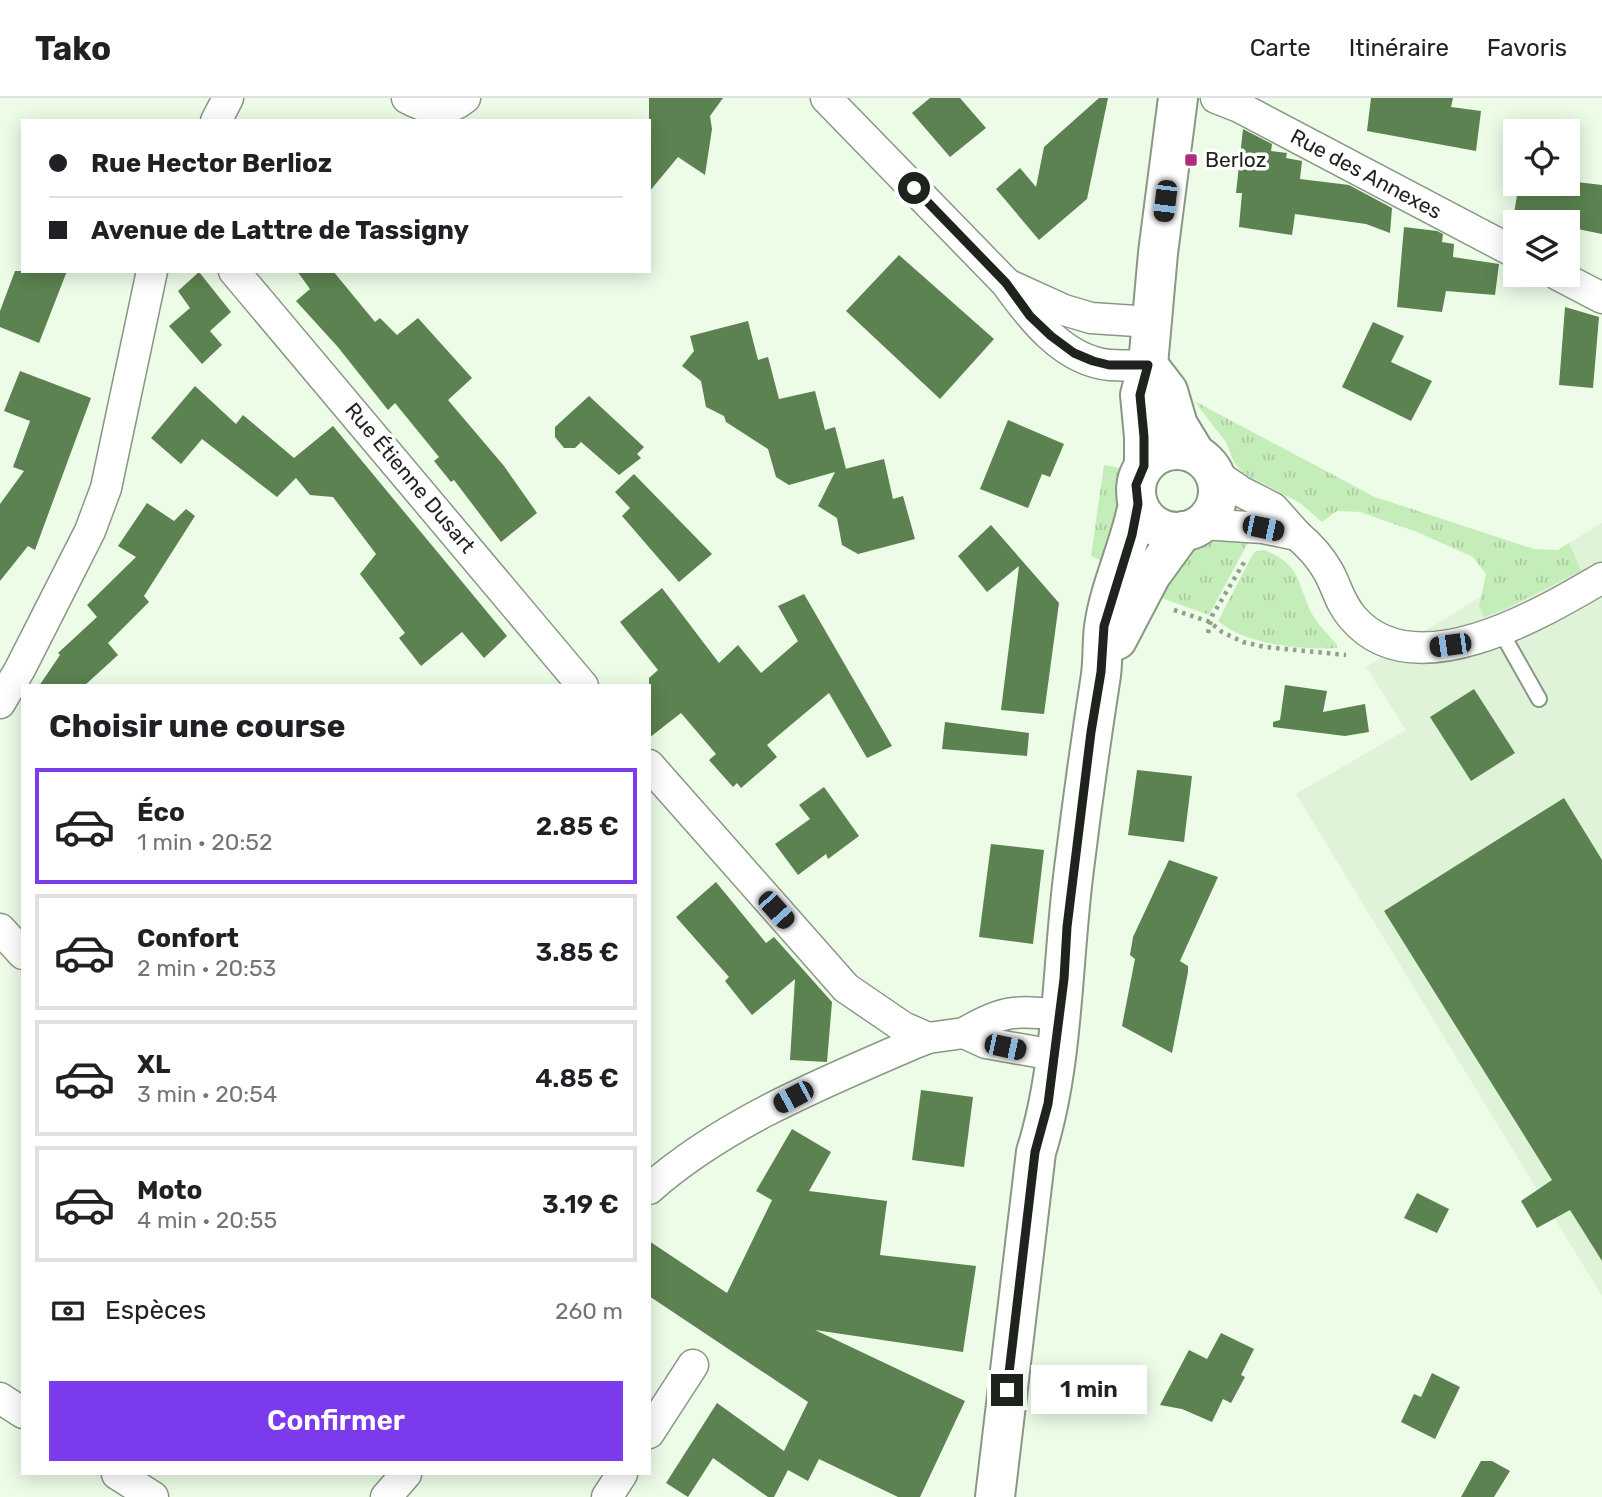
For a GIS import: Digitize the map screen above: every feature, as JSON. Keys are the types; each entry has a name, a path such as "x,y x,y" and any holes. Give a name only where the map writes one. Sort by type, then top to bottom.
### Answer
{"main road":[{"path":"995,1497 1035,1152 1043,1128 1054,1055 1073,871 1101,672 1104,626 1132,535 1138,504 1136,485 1144,466 1140,395 1148,365 1178,98"},
{"path":"1101,672 1152,575 1192,527 1212,512 1218,497 1205,464 1178,425 1168,391 1148,365"},
{"path":"1144,466 1156,455 1171,450 1205,464"},
{"path":"1138,504 1148,520 1164,530 1192,527"}],"street":[{"path":"217,119 228,98"},
{"path":"407,98 429,110 454,107 465,98"},
{"path":"826,98 1006,283 1030,316 1074,353 1109,365 1148,365"},
{"name":"Rue des Annexes","path":"1216,98 1239,107 1503,246"},
{"path":"0,703 90,531 106,488 152,273"},
{"name":"Rue Étienne Dusart","path":"236,273 581,684"},
{"path":"1006,283 1064,310 1091,318 1151,322"},
{"path":"1580,286 1602,298"},
{"path":"1205,464 1240,492 1273,508 1324,564 1338,598 1353,618 1367,633 1384,643 1404,648 1466,643 1500,630 1602,578"},
{"path":"1192,527 1263,528 1297,535"},
{"path":"651,767 846,988 902,1027 928,1038"},
{"path":"0,929 21,952"},
{"path":"651,1188 706,1147 752,1120 826,1082 928,1038 964,1033 991,1017 1009,1012 1059,1015"},
{"path":"964,1033 986,1043 1054,1055"},
{"path":"651,1430 694,1365"},
{"path":"0,1398 21,1412"},
{"path":"386,1497 405,1475"},
{"path":"607,1497 621,1475"}],"lane":[{"path":"1500,630 1539,699"}],"path":[{"path":"1208,633 1210,622 1249,553"},
{"path":"1170,609 1210,622 1222,632 1243,642 1265,647 1359,656"}],"shaded area":[{"path":"1602,523 1602,1296 1296,794 1406,730 1366,667"}],"green space":[{"path":"1194,401 1375,497 1534,549 1558,550 1569,543 1581,571 1484,617 1479,606 1486,574 1473,557 1417,532 1360,512 1337,511 1322,522 1300,503 1243,473 1234,462 1226,442"},
{"path":"1104,465 1120,468 1116,497 1118,514 1109,564 1091,556"},
{"path":"1250,539 1209,615 1156,596 1187,553 1214,542"},
{"path":"1264,550 1287,563 1293,571 1315,619 1337,648 1291,647 1258,641 1243,636 1218,621 1253,554"}],"building":[{"path":"649,98 723,98 710,116 712,129 705,175 678,157 651,190"},
{"path":"930,98 960,98 986,128 950,157 912,113"},
{"path":"1099,98 1108,98 1087,199 1039,240 996,189 1020,168 1036,187 1044,147"},
{"path":"1371,98 1453,98 1451,107 1481,111 1476,151 1367,131"},
{"path":"1243,129 1272,144 1271,151 1287,153 1286,158 1302,161 1300,179 1349,185 1392,208 1390,233 1366,224 1295,214 1292,235 1239,227 1242,193 1236,193"},
{"path":"1580,182 1602,185 1602,234 1580,229 1580,210 1515,210 1517,196 1580,196"},
{"path":"1404,227 1443,234 1442,242 1454,244 1453,257 1499,264 1495,295 1446,291 1442,312 1397,307"},
{"path":"899,255 994,339 940,399 846,311"},
{"path":"15,271 66,273 39,343 0,327 0,311"},
{"path":"200,273 231,312 210,331 222,345 202,364 169,326 190,308 178,291"},
{"path":"298,273 335,273 375,322 380,318 397,335 418,318 472,378 448,400 504,466 537,513 501,542 454,480 451,482 434,461 439,457 395,403 388,410 337,346 296,301 310,289"},
{"path":"1565,307 1599,317 1593,388 1559,385"},
{"path":"748,321 758,360 768,357 779,399 815,391 825,430 835,427 846,469 884,459 893,499 903,496 915,539 858,554 842,545 837,518 818,506 835,472 789,485 776,477 768,449 726,422 724,416 706,407 701,381 682,366 694,351 690,336"},
{"path":"1373,322 1404,336 1391,362 1432,381 1411,421 1342,387"},
{"path":"20,371 91,398 35,550 28,546 0,581 0,504 24,471 13,467 30,421 4,411"},
{"path":"195,386 236,424 243,415 294,458 333,426 507,636 484,658 462,632 421,666 399,638 405,633 360,574 376,554 333,497 310,495 296,478 277,497 202,439 181,464 151,438"},
{"path":"589,396 644,447 637,454 641,458 619,475 581,442 575,448 564,448 555,437 555,427"},
{"path":"1008,420 1064,444 1050,477 1042,474 1028,508 980,489"},
{"path":"634,474 712,554 679,582 622,516 630,508 615,492"},
{"path":"147,503 174,521 186,509 195,516 144,596 149,602 108,643 118,655 86,684 40,684 60,655 58,653 97,617 87,605 136,557 118,546"},
{"path":"991,525 1059,603 1044,714 1001,710 1019,566 987,592 958,556"},
{"path":"662,588 719,663 738,645 761,673 798,641 778,606 804,594 892,746 867,758 829,693 767,745 777,757 741,788 737,783 733,787 709,760 716,754 681,713 651,736 649,678 658,670 620,622"},
{"path":"1285,685 1327,691 1323,712 1365,704 1369,732 1345,736 1273,727 1273,722 1280,720"},
{"path":"1474,689 1515,753 1471,781 1430,717"},
{"path":"945,722 1029,733 1027,756 942,749"},
{"path":"1137,770 1192,776 1184,842 1128,835"},
{"path":"824,787 859,836 828,859 826,854 798,875 775,844 810,819 799,805"},
{"path":"1564,798 1602,860 1602,1261 1570,1210 1537,1228 1521,1201 1552,1180 1384,911"},
{"path":"991,844 1044,850 1033,944 979,937"},
{"path":"1169,860 1218,877 1180,961 1188,966 1188,972 1172,1053 1122,1026 1135,959 1130,955 1133,937"},
{"path":"716,882 766,943 774,937 832,1002 827,1062 790,1060 795,979 752,1015 725,981 729,977 676,917"},
{"path":"921,1090 973,1097 964,1167 912,1160"},
{"path":"792,1129 831,1152 809,1191 887,1201 880,1255 976,1266 963,1352 815,1330 965,1401 920,1497 898,1497 819,1459 808,1481 788,1470 774,1497 768,1497 713,1458 688,1497 666,1483 717,1403 784,1451 808,1402 651,1297 651,1242 727,1293 772,1200 756,1191"},
{"path":"1417,1193 1449,1209 1437,1233 1404,1218"},
{"path":"1221,1333 1254,1349 1241,1375 1245,1377 1231,1403 1223,1399 1212,1422 1182,1409 1160,1405 1189,1350 1207,1359"},
{"path":"1432,1373 1460,1387 1435,1439 1401,1422 1414,1394 1421,1397"},
{"path":"1481,1461 1492,1461 1510,1471 1494,1497 1461,1497"}],"place":[{"name":"Berloz","path":"1191,160"}],"route":[{"path":"914,188 1006,283 1030,316 1051,336 1074,353 1093,361 1109,365 1148,365 1140,395 1144,466 1136,485 1138,504 1132,535 1104,626 1101,672 1067,927 1064,979 1048,1104 1035,1152 1007,1390"}]}
